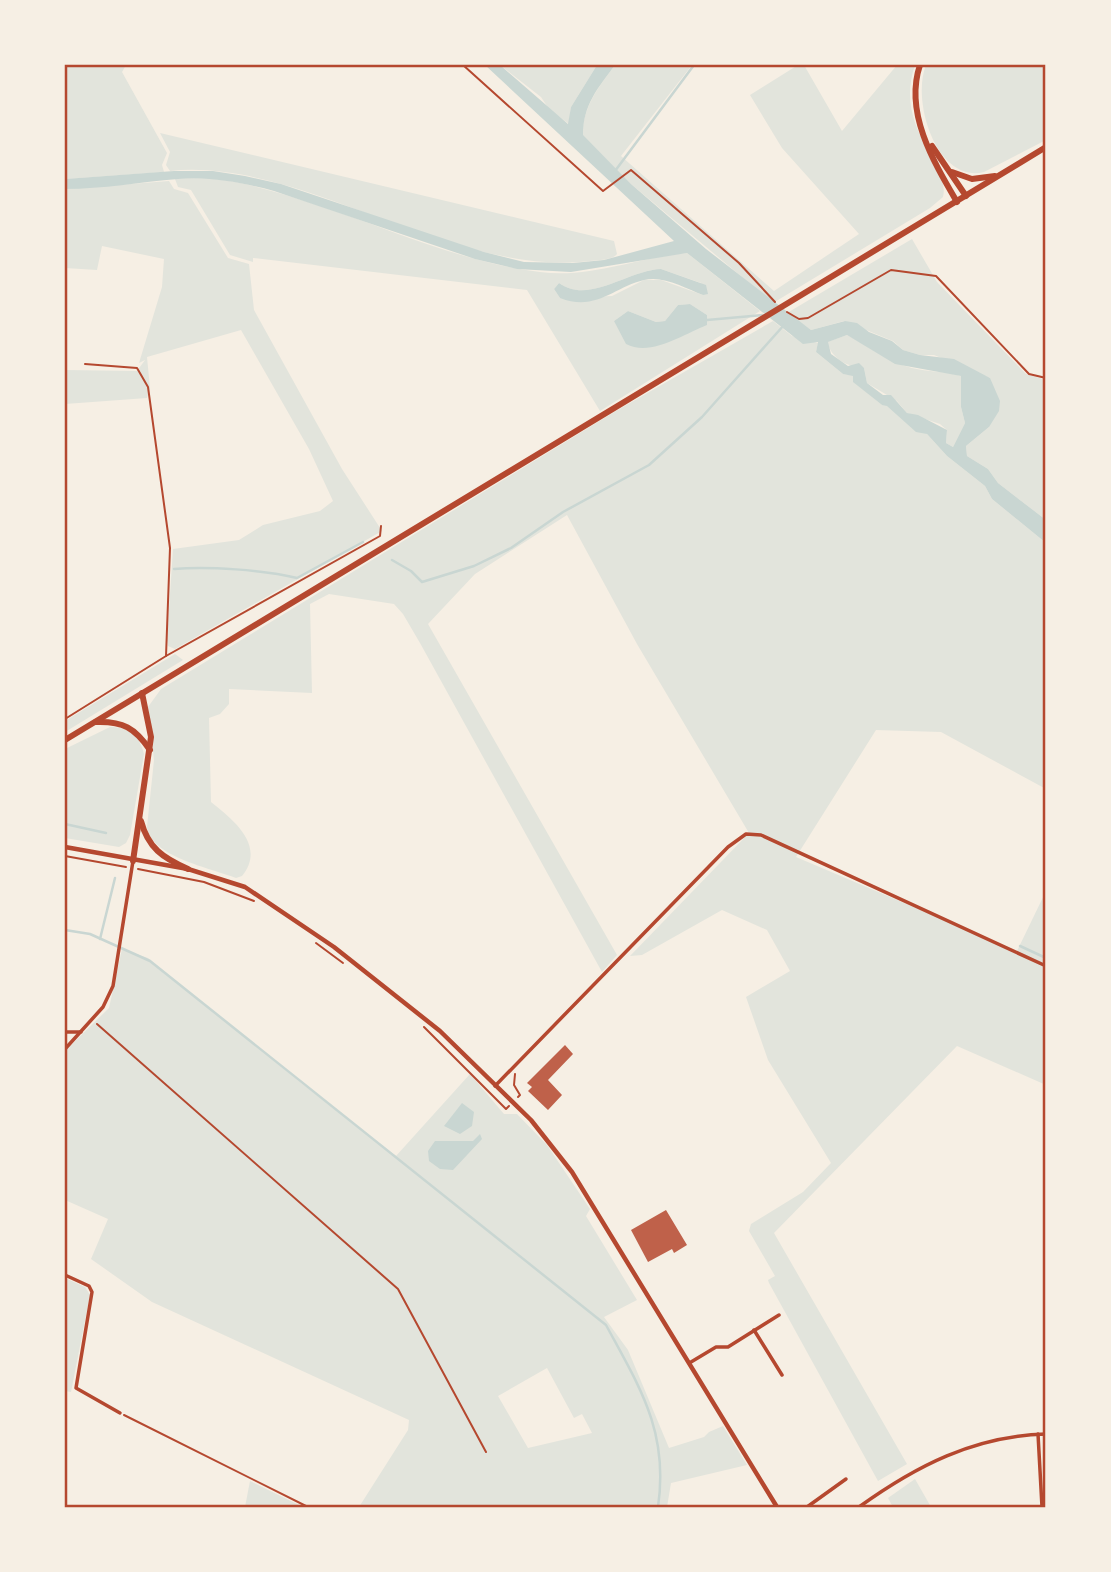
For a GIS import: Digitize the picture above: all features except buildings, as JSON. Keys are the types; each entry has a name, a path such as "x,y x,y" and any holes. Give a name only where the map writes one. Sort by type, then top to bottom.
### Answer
{"main road":[{"path":"920,65 915,100 925,136 957,202"},
{"path":"925,136 966,196"},
{"path":"65,740 1046,147"},
{"path":"952,172 972,179 1001,175"},
{"path":"132,864 141,819 151,737 142,693"},
{"path":"94,722 120,723 130,727 139,733 150,750"},
{"path":"141,819 146,839 152,847 170,861 188,869"}],"street":[{"path":"495,1086 728,846 746,834 761,835 1046,966"},
{"path":"65,847 132,864 188,869 245,887 314,932 440,1031 513,1102 572,1172 691,1362 777,1507"},
{"path":"65,1049 92,1019 113,986 132,864"},
{"path":"65,1032 81,1032"},
{"path":"65,1275 89,1286 92,1292 76,1388 120,1413"},
{"path":"691,1362 716,1347 728,1347 779,1315"},
{"path":"754,1330 782,1375"},
{"path":"1038,1434 1042,1507"},
{"path":"859,1507 896,1480 941,1456 990,1441 1046,1434"},
{"path":"807,1507 846,1479"}],"path":[{"path":"463,65 603,191 631,170 763,286 769,298 799,319 820,312 842,296 891,270 936,276 1029,374 1046,378"},
{"path":"85,364 137,368 148,387 170,548 166,656"},
{"path":"65,719 166,656 380,536 381,526"},
{"path":"65,856 132,864 204,882 263,906"},
{"path":"314,942 352,969"},
{"path":"92,1019 398,1289 486,1452"},
{"path":"416,1019 506,1109 520,1095"},
{"path":"120,1413 308,1507"}],"shaded area":[{"path":"65,65 126,65 122,72 167,153 162,165 164,172 65,179"},
{"path":"485,65 500,65 568,124 571,107 597,65 615,65 597,89 589,106 583,135 631,184 706,249 811,330 845,321 857,323 869,332 892,341 903,350 954,359 990,378 1000,401 999,411 989,427 966,446 967,456 988,469 998,483 1046,520 1046,543 992,499 985,486 947,456 927,434 916,432 887,406 853,382 853,376 843,374 816,352 818,342 803,344 687,253 571,272 517,269 475,259 274,191 238,183 190,178 65,189 65,179 174,171 213,171 245,176 281,184 484,252 524,262 573,263 604,260 674,241","holes":["847,335 895,364 961,376 961,407 965,423 953,447 946,443 947,430 918,415 907,413 891,395 883,395 867,383 864,368 859,363 848,366 831,354 828,342"]},
{"path":"500,65 597,65 571,107 569,124 549,109 541,97"},
{"path":"615,65 692,65 621,156 774,291 859,234 782,148 750,95 798,65 804,65 842,131 897,65 915,65 910,88 911,108 916,126 939,171 943,197 930,208 773,303 631,184 582,135 589,106"},
{"path":"926,65 1046,65 1046,140 984,172 967,172 953,166 941,153 925,118 922,81"},
{"path":"160,133 614,241 617,254 609,259 589,261 551,262 512,258 433,237 268,180 212,171 170,171 166,165 170,152"},
{"path":"194,178 249,185 320,206 429,245 512,268 540,272 577,273 687,253 760,311 600,411 527,290 253,258 253,262 230,255 191,190 178,187 175,179","holes":["661,269 701,283 703,295 661,280 644,280 612,296 560,298 554,289 559,283 571,289 596,289","690,304 707,315 707,324 614,321 628,311 656,322 665,321 678,305"]},
{"path":"169,181 174,189 188,193 228,258 249,264 254,310 342,469 382,531 175,649 168,646 167,640 173,549 239,540 263,525 320,511 333,501 309,449 241,330 147,357 150,388 147,398 65,404 65,370 137,371 145,360 139,363 162,287 164,259 102,246 97,270 65,268 65,189"},
{"path":"912,239 937,282 1026,374 1046,380 1046,520 998,483 988,469 967,456 966,446 989,427 990,378 934,355 920,355 903,350 893,341 844,321 811,330 787,313"},
{"path":"661,269 706,285 708,294 703,295 659,279 633,283 604,297 584,302 560,298 554,289 559,283 571,289 596,289"},
{"path":"690,304 707,315 707,325 657,346 646,348 626,344 614,321 628,311 656,322 665,321 678,305"},
{"path":"773,321 792,336 818,343 816,352 843,374 853,375 854,382 882,405 887,405 927,434 947,456 985,486 992,499 1046,543 1046,789 941,732 876,730 796,857 1017,951 1046,891 1046,1085 957,1046 774,1233 907,1464 878,1481 769,1283 768,1280 775,1276 749,1231 751,1224 803,1192 831,1163 768,1060 746,997 790,971 767,930 722,910 642,955 630,956 749,833 637,644 567,515 475,574 428,624 617,955 602,972 420,643 394,604 329,594 310,604 312,693 229,689 229,704 220,714 209,718 211,802 237,825 249,843 249,865 242,876 236,878 170,854 151,837 147,827 154,760 148,707 161,689 616,411"},
{"path":"847,335 903,365 961,376 961,407 965,423 953,447 946,443 947,430 940,424 907,413 897,401 867,383 864,368 851,366 837,358 827,342"},
{"path":"175,654 183,660 65,732 65,721"},
{"path":"110,727 132,733 144,754 130,835 126,843 119,847 65,838 65,749"},
{"path":"122,949 148,958 301,1083 396,1156 470,1074 504,1114 517,1114 547,1145 590,1209 586,1216 637,1300 604,1317 628,1350 669,1448 704,1437 723,1426 747,1465 671,1483 667,1507 359,1507 408,1430 409,1420 152,1302 91,1259 108,1219 65,1200 65,1051 109,1008","holes":["547,1368 574,1418 582,1414 592,1433 528,1448 498,1396"]},
{"path":"462,1103 474,1112 472,1126 460,1134 444,1126"},
{"path":"480,1134 482,1139 453,1170 440,1169 429,1161 428,1151 435,1141 473,1141"},
{"path":"65,1278 85,1287 90,1295 71,1392 65,1391"},
{"path":"915,1479 931,1507 893,1507 888,1498"},
{"path":"250,1481 303,1507 245,1507"}],"waterway":[{"path":"615,171 694,65"},
{"path":"707,320 763,315"},
{"path":"392,560 411,571 422,582 474,566 511,548 563,512 649,465 702,417 784,325"},
{"path":"174,569 236,569 297,578 363,542"},
{"path":"65,824 106,833"},
{"path":"100,939 115,878"},
{"path":"65,930 90,934 150,961 606,1325 649,1412 659,1456 658,1507"},
{"path":"1020,946 1046,958"}]}
